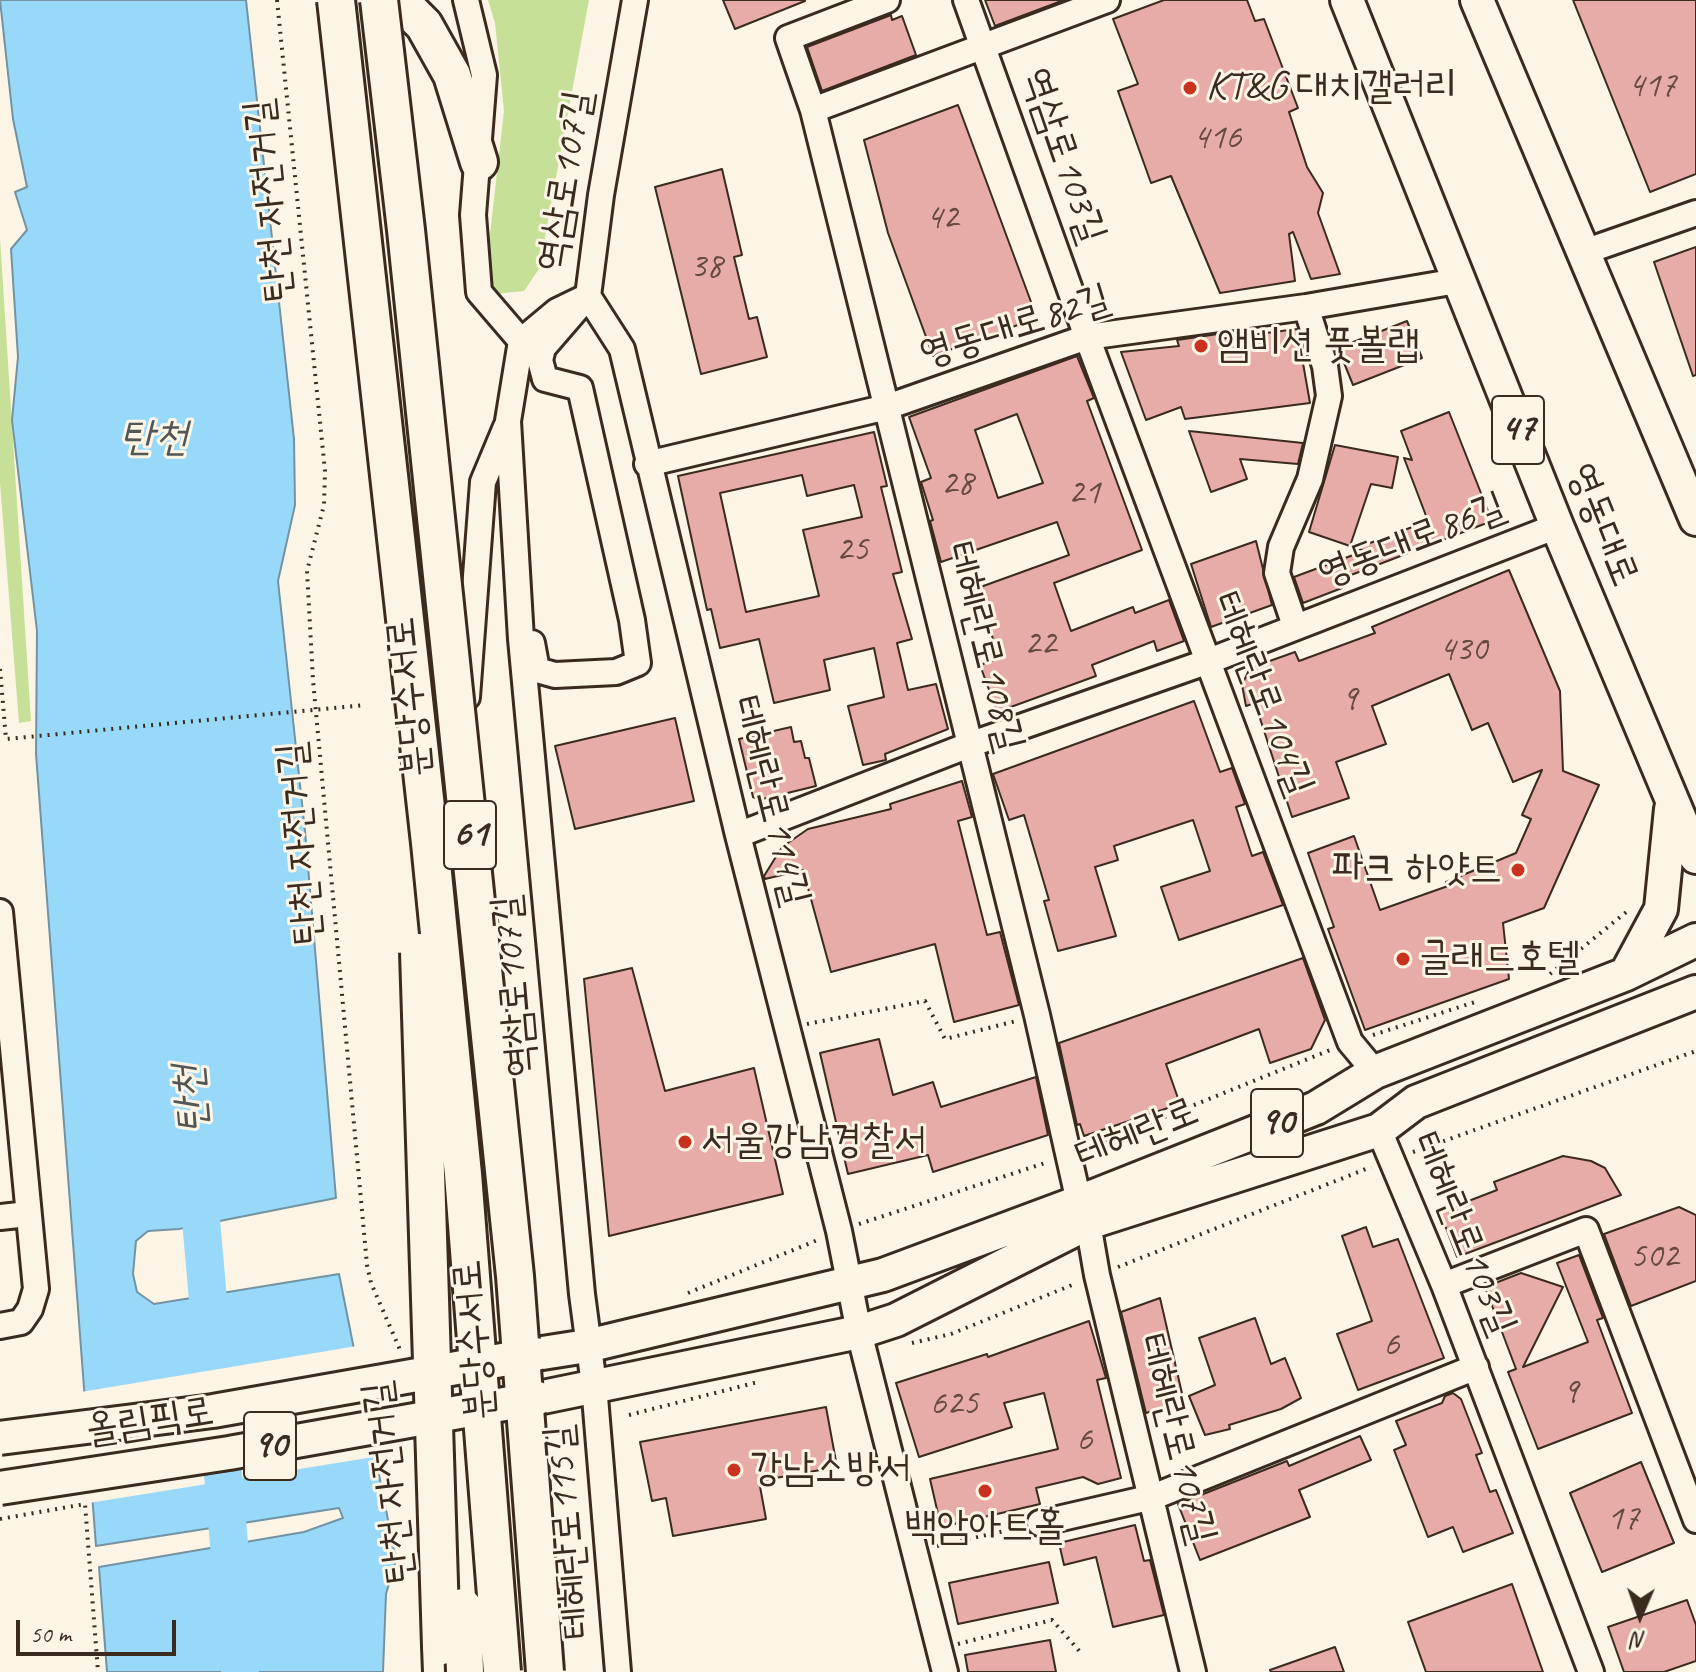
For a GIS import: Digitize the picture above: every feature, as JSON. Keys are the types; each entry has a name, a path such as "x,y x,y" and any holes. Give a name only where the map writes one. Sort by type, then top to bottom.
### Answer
{"highway":[{"name":"분당수서로","path":"336,0 430,843 463,1174 502,1672"},
{"name":"분당수서로","path":"379,0 406,230 515,1276 545,1672"},
{"path":"399,0 424,25 452,75 479,162"},
{"path":"430,843 418,956 442,1672"},
{"path":"463,1174 457,1393 465,1672"}],"main road":[{"name":"영동대로","path":"1347,0 1457,281 1696,857"},
{"path":"1477,0 1581,253 1689,479 1696,519"},
{"path":"1626,974 1661,909 1671,802"},
{"name":"테헤란로","path":"594,1385 859,1332 896,1320 1084,1213 1316,1108 1375,1072 1626,974 1696,940"},
{"name":"테헤란로","path":"587,1346 849,1285 1084,1213 1379,1130 1416,1102 1696,992"},
{"name":"올림픽로","path":"0,1438 213,1411 587,1346"},
{"name":"올림픽로","path":"0,1488 229,1453 538,1398 594,1385"}],"street":[{"name":"역삼로107길","path":"466,0 484,75 473,215 479,292 521,341"},
{"name":"역삼로107길","path":"594,1385 587,1346 519,611 508,421 521,341 557,311 588,296 603,180 635,0"},
{"name":"테헤란로108길","path":"887,0 788,38 813,110 1037,1015 1067,1156 1084,1213"},
{"name":"역삼로103길","path":"966,0 1087,337"},
{"path":"813,110 1107,0"},
{"path":"1581,253 1696,213"},
{"name":"영동대로82길","path":"647,464 887,407 1087,337 1306,307 1457,281"},
{"path":"467,699 483,482 543,348 588,296"},
{"name":"테헤란로114길","path":"588,296 622,349 647,464 789,1028 839,1231 859,1332 942,1660"},
{"name":"영동대로86길","path":"1295,626 1277,573 1281,547 1310,479 1329,396 1325,366 1306,307"},
{"name":"테헤란로104길","path":"1087,337 1350,1042 1375,1072"},
{"path":"519,611 531,635 537,670 555,675 616,672 638,663 632,620 580,388 545,379 540,360"},
{"name":"영동대로86길","path":"738,835 969,745 1209,661 1557,526"},
{"path":"0,912 8,1096 28,1214 36,1289 30,1309 21,1322 0,1326"},
{"name":"테헤란로103길","path":"1379,1130 1444,1285 1591,1672"},
{"name":"테헤란로107길","path":"1084,1213 1193,1672"},
{"path":"0,1217 28,1214"},
{"path":"1444,1285 1586,1230 1696,1520"},
{"name":"테헤란로103길","path":"1040,1523 1153,1497 1476,1367"},
{"name":"테헤란로115길","path":"594,1385 618,1672"}],"path":[{"name":"탄천 자전거길","path":"277,0 325,471 324,505 307,571 367,1265 371,1283 401,1353"},
{"path":"0,669 6,739 366,705"},
{"path":"1541,982 1636,904 1661,909"},
{"path":"678,1297 839,1231 1067,1156 1350,1042 1482,1000"},
{"path":"789,1028 925,1001 945,1039 1037,1015"},
{"path":"909,1344 951,1334 1392,1159 1696,1051"},
{"path":"629,1415 762,1381"},
{"path":"0,1519 85,1504 98,1672"},
{"path":"916,1551 1040,1523"},
{"path":"942,1660 1052,1620 1082,1654"}],"green space":[{"path":"488,0 589,0 539,269 524,291 495,294 485,278 504,111 495,23"},
{"path":"0,238 31,721 19,723 0,483"}],"water":[{"name":"탄천","path":"0,0 246,0 294,439 295,505 278,581 305,831 336,1198 179,1229 148,1231 136,1241 133,1274 137,1292 154,1304 339,1274 396,1560 386,1594 383,1672 107,1672 99,1567 304,1532 343,1518 339,1508 96,1546 36,754 37,631 12,420 18,357 11,249 27,230 15,192 27,187 13,119"}],"pier":[{"path":"357,1346 380,1456 89,1503 81,1392"}],"building":[{"path":"723,0 805,0 805,1 735,29"},
{"path":"985,0 1064,0 995,26"},
{"path":"1164,0 1247,0 1255,21 1264,19 1298,108 1289,112 1307,167 1323,193 1318,213 1340,274 1311,279 1293,232 1289,234 1295,281 1220,293 1171,176 1151,183 1118,91 1138,84 1113,19"},
{"path":"1573,0 1696,0 1696,174 1650,192"},
{"path":"891,15 892,20 902,16 916,55 822,91 807,47"},
{"path":"958,105 1037,318 933,356 888,233 864,140"},
{"path":"722,169 742,255 734,257 749,319 757,317 767,357 701,374 655,187"},
{"path":"1696,247 1696,375 1693,376 1654,262"},
{"path":"1407,321 1422,358 1353,385 1338,348"},
{"path":"1297,329 1310,403 1185,419 1181,407 1146,420 1121,352 1179,346 1177,340 1218,334 1219,339"},
{"path":"1077,356 1094,398 1087,401 1142,550 1054,583 1071,631 1133,607 1135,613 1169,600 1184,641 1157,651 1154,641 1092,665 1096,676 997,712 980,665 1000,658 975,589 1069,555 1057,522 941,562 930,521 933,520 921,482 931,478 909,417","holes":["1017,414 1043,483 998,498 975,430"]},
{"path":"1449,412 1492,521 1338,580 1342,588 1303,603 1294,577 1364,551 1357,548 1428,521 1404,458 1412,460 1401,431"},
{"path":"1189,431 1303,443 1298,464 1240,459 1247,479 1211,492"},
{"path":"874,432 887,486 881,487 902,572 893,574 912,639 897,643 908,690 936,684 948,729 885,754 886,760 863,765 848,706 884,697 874,648 824,660 830,690 774,703 759,639 720,648 711,609 707,610 678,476","holes":["802,475 807,496 854,485 862,517 803,530 819,596 746,612 720,493"]},
{"path":"1335,445 1398,457 1392,488 1371,484 1350,546 1309,532"},
{"path":"1256,541 1272,605 1211,627 1191,564"},
{"path":"1509,570 1560,691 1563,771 1599,785 1544,908 1503,923 1509,979 1365,1030 1328,929 1334,927 1308,853 1354,836 1380,910 1448,886 1446,882 1516,853 1531,819 1522,815 1542,770 1513,782 1488,723 1472,730 1449,674 1372,706 1386,744 1336,762 1349,798 1292,817 1255,703 1246,706 1242,685 1250,668 1295,652 1299,661 1375,633 1372,627"},
{"path":"1194,701 1220,772 1232,768 1245,804 1236,807 1252,856 1263,852 1283,905 1179,940 1161,887 1210,871 1193,820 1114,846 1118,860 1095,867 1116,936 1058,951 1044,901 1049,900 1024,815 1009,820 993,774"},
{"path":"675,718 694,801 575,829 555,746"},
{"path":"791,727 794,742 801,741 805,758 809,758 816,786 759,800 753,797 739,739"},
{"path":"962,781 972,817 958,821 987,935 1000,932 1019,1005 954,1022 935,944 831,972 803,870 765,879 764,876 782,847 808,829 891,809 890,804"},
{"path":"1303,958 1325,1020 1311,1049 1270,1063 1259,1029 1166,1064 1180,1104 1084,1136 1080,1124 1077,1125 1059,1043"},
{"name":"서울강남경찰서","path":"632,968 665,1091 754,1068 783,1194 609,1236 584,979"},
{"path":"879,1039 893,1095 933,1082 941,1107 1036,1077 1048,1135 933,1172 928,1155 848,1174 820,1053"},
{"path":"1563,1156 1591,1161 1605,1168 1621,1195 1457,1257 1440,1212 1497,1190 1494,1182"},
{"path":"1679,1207 1696,1215 1696,1281 1631,1306 1604,1234"},
{"path":"1366,1227 1373,1247 1398,1239 1444,1358 1358,1390 1337,1334 1372,1321 1342,1236"},
{"path":"1579,1255 1603,1318 1597,1320 1632,1413 1538,1449 1508,1372 1516,1369 1485,1287 1521,1273 1563,1287 1523,1367 1588,1342 1557,1263"},
{"path":"1160,1298 1184,1402 1146,1413 1121,1312"},
{"path":"1255,1318 1271,1364 1285,1358 1301,1398 1281,1409 1229,1425 1230,1429 1205,1435 1189,1396 1215,1385 1199,1338"},
{"path":"1089,1321 1106,1378 1097,1380 1121,1478 1098,1484 1083,1477 1036,1488 1040,1504 941,1527 930,1479 1058,1449 1044,1393 1004,1403 1012,1427 919,1457 896,1383 987,1354 988,1357"},
{"path":"1453,1393 1461,1399 1482,1453 1476,1455 1490,1492 1496,1490 1513,1533 1463,1552 1453,1527 1428,1537 1394,1450 1406,1445 1396,1421 1442,1403 1445,1396"},
{"name":"강남소방서","path":"826,1407 837,1467 759,1481 766,1519 673,1536 666,1498 652,1501 640,1442"},
{"path":"1360,1436 1371,1460 1299,1490 1310,1517 1200,1560 1178,1504 1287,1461 1289,1466"},
{"path":"1641,1462 1674,1543 1602,1572 1570,1493"},
{"path":"1135,1525 1144,1561 1150,1560 1164,1615 1113,1627 1096,1557 1064,1565 1059,1543"},
{"name":"백암아트홀","path":"1049,1562 1058,1603 958,1624 949,1583"},
{"path":"1512,1584 1543,1672 1426,1672 1408,1622"},
{"path":"1687,1600 1696,1625 1696,1661 1664,1672 1624,1672 1608,1627"},
{"path":"1050,1640 1056,1672 968,1672 965,1655"},
{"path":"1335,1647 1344,1672 1270,1670"}],"waterway":[{"name":"탄천","path":"197,1175 212,1345"},
{"name":"탄천","path":"223,1474 240,1672"}],"place":[{"name":"KT&G 대치갤러리","path":"1190,88"},
{"name":"앰비션 풋볼랩","path":"1201,346"},
{"name":"파크 하얏트","path":"1518,870"},
{"name":"글래드호텔","path":"1403,959"},
{"name":"서울강남경찰서","path":"685,1142"},
{"name":"강남소방서","path":"734,1470"},
{"name":"백암아트홀","path":"985,1491"}]}
